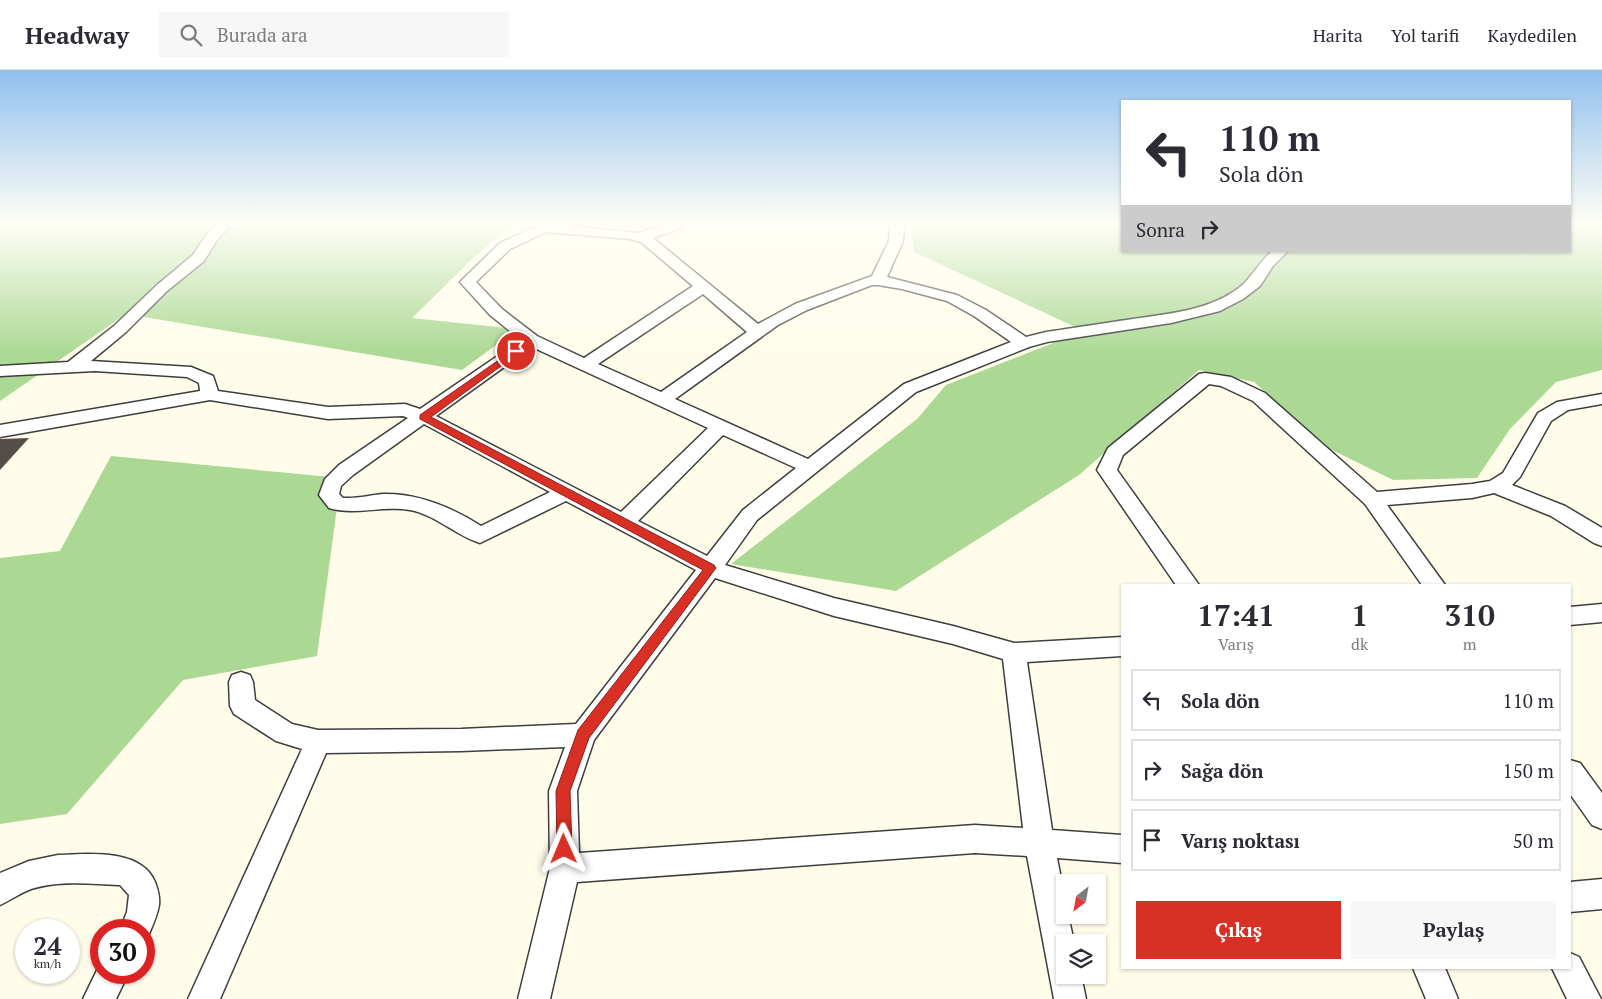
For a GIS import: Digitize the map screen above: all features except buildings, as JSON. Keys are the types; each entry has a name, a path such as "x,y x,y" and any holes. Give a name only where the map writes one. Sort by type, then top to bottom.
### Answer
{"street":[{"path":"73,367 120,329 162,288 186,268"},
{"path":"482,268 468,282 496,312 531,340 810,467"},
{"path":"681,268 757,332"},
{"path":"878,280 883,268"},
{"path":"534,999 565,868 563,791 583,735 750,515 910,388 1024,343 1046,337 1171,318 1214,308 1238,296 1255,283 1264,268"},
{"path":"661,400 772,322 801,307 869,281 878,280 952,298 980,313 1024,343"},
{"path":"585,365 703,287"},
{"path":"531,340 346,470 332,484 329,490 331,500 343,505 396,501 424,506 450,516 480,535 567,492"},
{"path":"0,371 95,366 191,372 207,380 210,395"},
{"path":"1187,584 1107,470 1115,452 1205,378 1225,381 1259,397 1372,499 1433,584"},
{"path":"0,431 210,395 328,413 406,410 424,417 710,568 772,589 834,607 953,635 1014,653 1121,646"},
{"path":"1372,499 1472,491 1496,486 1510,476 1544,417 1563,406 1602,399"},
{"path":"624,522 720,427"},
{"path":"1496,486 1558,511 1602,538"},
{"path":"1571,616 1602,613"},
{"path":"1014,653 1039,843 1057,934"},
{"path":"241,682 243,706 285,733 318,742 460,740 583,735"},
{"path":"204,999 318,742"},
{"path":"1571,773 1602,816"},
{"path":"565,868 975,839 1121,849"},
{"path":"0,890 16,880 46,870 120,871 131,874 139,880 143,888 145,898 144,909 140,919"},
{"path":"1571,897 1602,894"},
{"path":"1429,969 1442,999"},
{"path":"1569,969 1585,999"},
{"path":"99,999 107,984"},
{"path":"1067,984 1070,999"}],"green space":[{"path":"0,268 463,268 412,318 518,329 462,370 126,314 0,401"},
{"path":"949,268 1602,268 1602,370 1556,382 1510,429 1477,478 1393,480 1330,449 1254,382 1199,370 1079,475 896,591 731,564 917,419 946,385 1084,331"},
{"path":"111,456 341,478 317,656 183,680 67,814 0,824 0,558 60,551"}],"route":[{"path":"516,351 424,417 710,568 583,735 563,791 564,849"}]}
